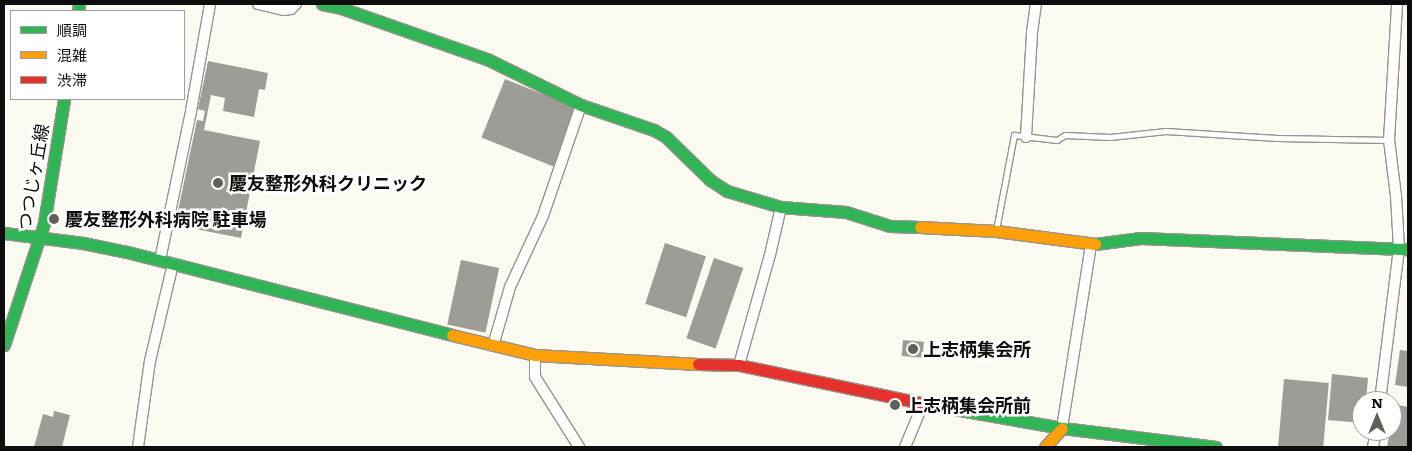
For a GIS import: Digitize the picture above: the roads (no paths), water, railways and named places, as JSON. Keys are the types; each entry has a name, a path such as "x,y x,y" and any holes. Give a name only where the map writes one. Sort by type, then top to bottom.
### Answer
{"street":[{"path":"160,260 192,111 210,4"},
{"path":"258,4 284,10 291,9 296,4"},
{"path":"322,4 341,8 487,59 581,105 654,130 666,137 710,180 727,191 781,208 846,212 890,226 996,231 1091,244 1141,238 1196,238 1404,249"},
{"path":"1026,137 1032,32 1036,4"},
{"path":"1382,391 1404,249 1388,140 1397,4"},
{"name":"つつじヶ丘線","path":"4,345 41,238 64,100"},
{"path":"493,346 510,287 542,216 581,105"},
{"path":"739,365 770,255 781,208"},
{"path":"4,234 98,246 160,260 493,346 535,355 598,360 739,365 923,404 1062,428 1216,447"},
{"path":"1045,447 1062,428 1091,244"},
{"path":"138,447 150,361 173,264"},
{"path":"535,355 536,377 579,447"},
{"path":"905,447 923,404"}],"lane":[{"path":"996,231 1014,135 1057,140 1065,135 1110,137 1166,131 1277,138 1388,140"}],"place":[{"name":"慶友整形外科クリニック","path":"218,183"},
{"name":"慶友整形外科病院 駐車場","path":"54,219"},
{"name":"上志柄集会所","path":"913,349"},
{"name":"上志柄集会所前","path":"895,405"}]}
